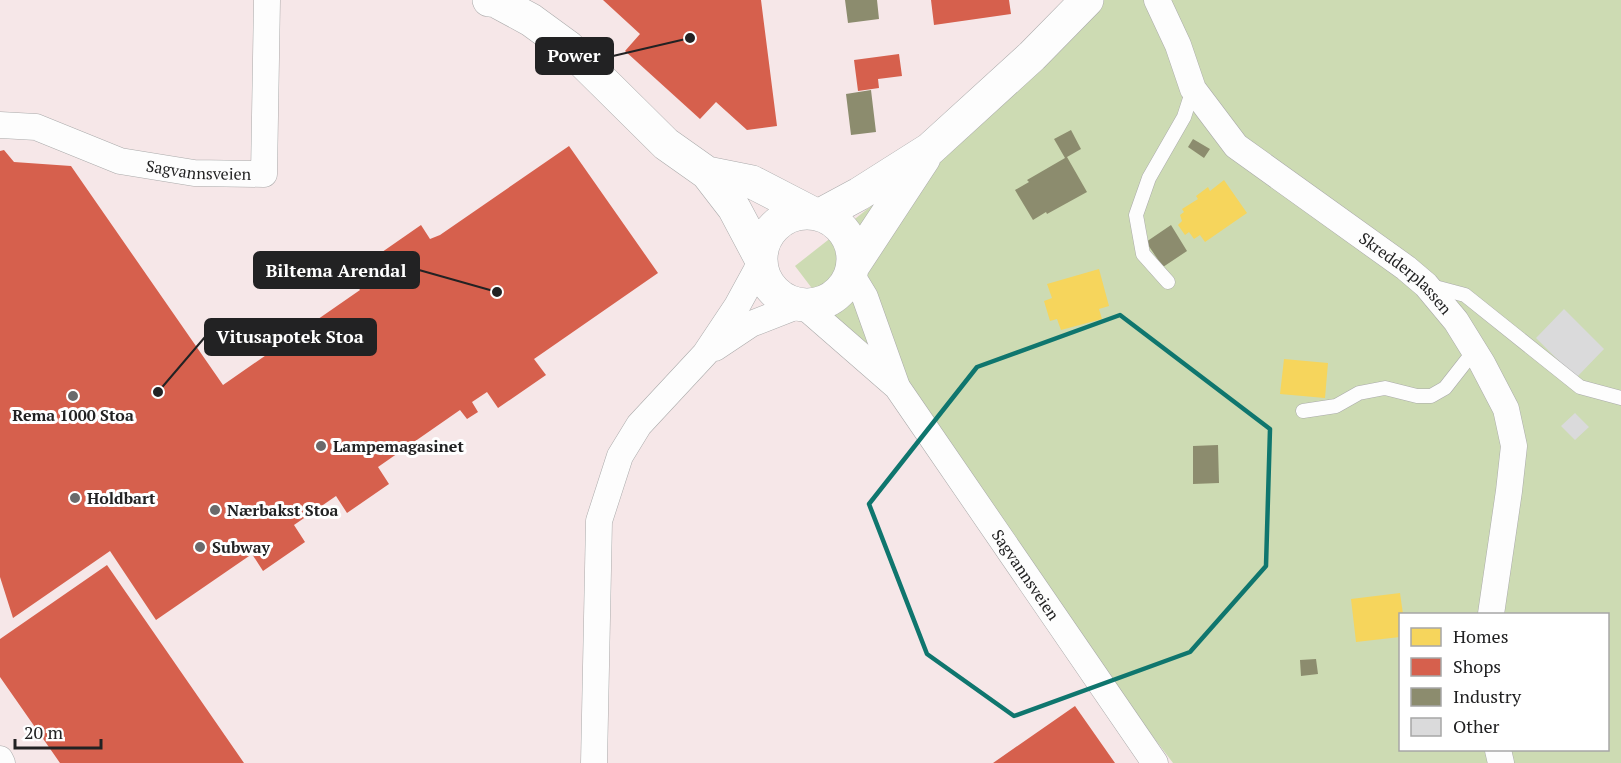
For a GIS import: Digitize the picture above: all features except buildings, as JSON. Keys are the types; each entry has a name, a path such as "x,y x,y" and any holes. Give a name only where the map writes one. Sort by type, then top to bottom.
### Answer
{"street":[{"name":"Sagvannsveien","path":"0,125 36,127 120,161 194,173 264,174 267,0"},
{"path":"494,0 531,20 567,47 666,144 707,173 734,208 760,259 764,277 772,290 785,300 802,305"},
{"path":"594,763 599,521 620,456 639,425 705,354 736,306 760,259 764,242 777,224 797,214 816,214 859,194 930,149 1032,56 1087,0"},
{"name":"Skredderplassen","path":"1157,0 1178,45 1193,89 1236,146 1406,268 1426,285 1456,321 1506,409 1514,446 1491,613"},
{"path":"705,354 751,324 802,305 819,304 833,298 844,288 852,270 930,149"},
{"path":"707,173 752,182 832,220 846,234 853,252 852,270"},
{"name":"Sagvannsveien","path":"852,270 865,297 897,387"},
{"name":"Sagvannsveien","path":"802,305 897,387 1155,763"},
{"path":"0,759 2,763"}],"lane":[{"path":"1168,282 1143,254 1136,215 1149,178 1184,117 1193,89"},
{"path":"1426,285 1465,295 1580,387 1621,398"},
{"path":"1303,411 1336,406 1359,393 1385,388 1417,396 1431,396 1445,388 1474,351"}],"highlighted area":[{"path":"1120,315 1270,429 1266,566 1190,652 1014,716 927,654 869,504 977,367"}],"shaded area":[{"path":"0,0 1097,0 959,137 796,266 1173,763 0,763"}],"green space":[{"path":"1097,0 1621,0 1621,763 1173,763 795,266 959,137"}],"place":[{"name":"Power","path":"690,38"},
{"name":"Biltema Arendal","path":"497,292"},
{"name":"Vitusapotek Stoa","path":"158,392"},
{"name":"Rema 1000 Stoa","path":"73,396"},
{"name":"Lampemagasinet","path":"321,446"},
{"name":"Holdbart","path":"75,498"},
{"name":"Nærbakst Stoa","path":"215,510"},
{"name":"Subway","path":"200,547"}]}
